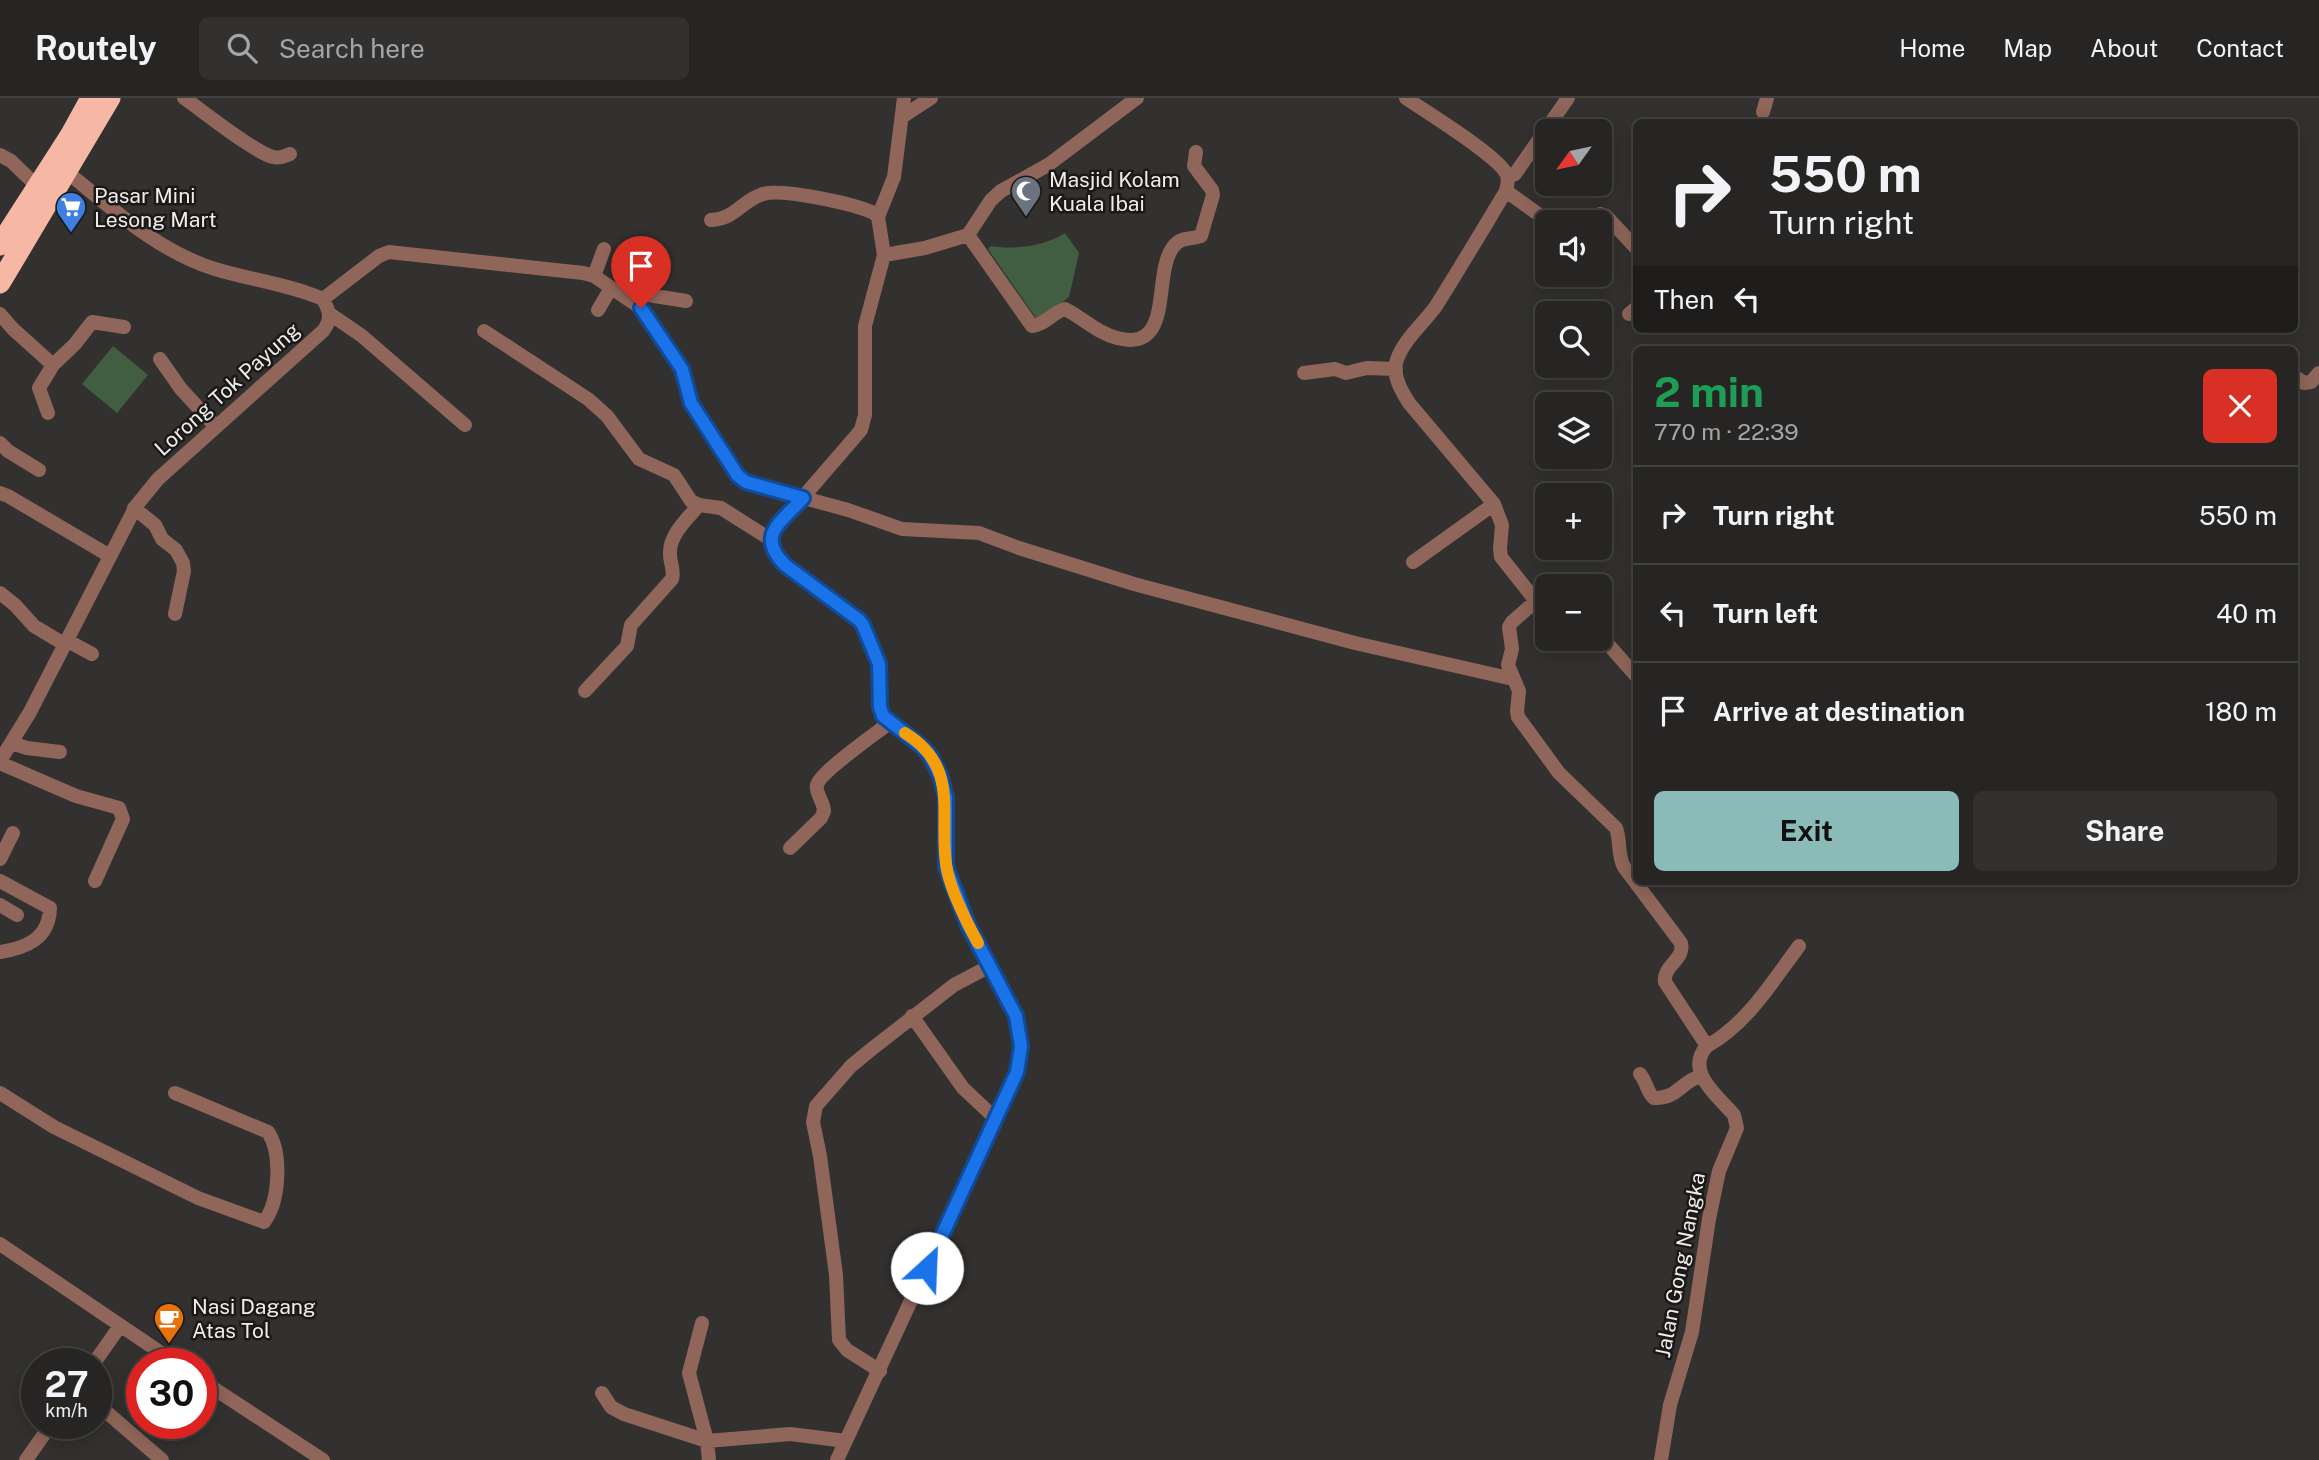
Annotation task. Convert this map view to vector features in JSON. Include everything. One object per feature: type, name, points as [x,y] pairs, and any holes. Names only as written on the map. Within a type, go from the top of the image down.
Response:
[{"type":"highway","points":[[0,283],[36,199],[91,98]]},
{"type":"highway","points":[[3,231],[67,172],[110,98]]},
{"type":"street","points":[[184,98],[257,150],[272,157],[281,158],[289,154]]},
{"type":"street","points":[[770,539],[773,532],[863,425],[865,326],[884,255],[878,217],[894,177],[904,98]]},
{"type":"street","points":[[902,117],[931,98]]},
{"type":"street","points":[[884,255],[925,248],[968,235],[1001,191],[1048,165],[1138,98]]},
{"type":"street","points":[[1406,98],[1492,158],[1507,184],[1536,210]]},
{"type":"street","points":[[1535,597],[1501,557],[1502,525],[1494,504],[1409,403],[1400,387],[1396,362],[1404,347],[1435,308],[1507,184],[1568,98]]},
{"type":"street","points":[[968,235],[1032,326],[1065,309],[1091,327],[1116,338],[1141,340],[1147,336],[1157,317],[1171,249],[1183,238],[1201,236],[1211,205],[1212,190],[1194,166],[1196,152]]},
{"type":"street","points":[[0,155],[11,161],[36,199]]},
{"type":"street","name":"Lorong Tok Payung","points":[[67,172],[141,233],[173,250],[214,268],[298,289],[323,299]]},
{"type":"street","points":[[711,220],[728,218],[758,196],[776,192],[825,199],[871,211],[878,217]]},
{"type":"street","points":[[1612,224],[1633,245]]},
{"type":"street","points":[[594,276],[604,249]]},
{"type":"street","points":[[465,425],[362,336],[330,314],[323,299],[379,256],[395,251],[594,276],[648,316],[682,369],[691,403],[738,476],[746,482],[902,529],[979,533],[1135,584],[1355,643],[1513,679]]},
{"type":"street","points":[[598,310],[611,288]]},
{"type":"street","points":[[629,300],[648,295],[687,301]]},
{"type":"street","points":[[0,314],[53,365]]},
{"type":"street","name":"Lorong Tok Payung","points":[[0,762],[30,712],[134,508],[158,479],[323,331],[329,323],[330,314]]},
{"type":"street","points":[[48,414],[39,388],[53,365],[75,344],[92,322],[124,327]]},
{"type":"street","points":[[484,331],[588,399],[607,416],[639,458],[671,472],[686,496],[699,505],[721,508],[770,539],[775,555],[785,565],[863,625],[879,664],[880,707],[883,716],[889,723],[910,735],[929,754],[940,775],[946,797],[946,867],[968,925],[1016,1016],[1021,1046],[1017,1072],[837,1460]]},
{"type":"street","points":[[160,359],[181,389],[216,427]]},
{"type":"street","points":[[1304,373],[1335,369],[1346,373],[1367,368],[1396,369]]},
{"type":"street","points":[[2298,379],[2304,383],[2311,382],[2319,373]]},
{"type":"street","points":[[0,443],[39,470]]},
{"type":"street","points":[[0,494],[8,496],[110,556]]},
{"type":"street","points":[[1413,562],[1494,504]]},
{"type":"street","points":[[585,691],[627,646],[631,625],[672,579],[674,573],[669,554],[673,538],[699,505]]},
{"type":"street","points":[[134,508],[155,525],[162,539],[176,550],[183,563],[184,571],[175,614]]},
{"type":"street","points":[[0,593],[34,626],[92,654]]},
{"type":"street","points":[[1535,599],[1509,627],[1512,649],[1508,664],[1520,691],[1517,711],[1520,721],[1559,773],[1616,828],[1619,856],[1633,879]]},
{"type":"street","points":[[1612,649],[1633,673]]},
{"type":"street","points":[[790,848],[821,818],[824,811],[816,787],[818,782],[833,766],[889,723]]},
{"type":"street","points":[[11,743],[60,752]]},
{"type":"street","points":[[0,762],[76,796],[119,808],[124,819],[95,881]]},
{"type":"street","points":[[0,859],[13,832]]},
{"type":"street","points":[[0,881],[38,900],[50,908],[50,912],[34,943],[0,952]]},
{"type":"street","points":[[1638,885],[1681,943],[1683,949],[1664,977],[1667,987],[1707,1046]]},
{"type":"street","points":[[0,905],[17,915]]},
{"type":"street","points":[[1640,1074],[1647,1082],[1649,1094],[1654,1098],[1673,1095],[1690,1080],[1701,1076],[1699,1057],[1707,1046],[1724,1036],[1753,1007],[1799,946]]},
{"type":"street","points":[[880,1371],[847,1350],[839,1340],[836,1275],[813,1122],[816,1106],[851,1066],[912,1016],[954,985],[990,966]]},
{"type":"street","points":[[912,1016],[963,1088],[996,1119]]},
{"type":"street","name":"Jalan Gong Nangka","points":[[1661,1460],[1670,1405],[1692,1332],[1719,1171],[1737,1128],[1734,1115],[1701,1076]]},
{"type":"street","points":[[0,1093],[54,1127],[198,1198],[264,1222],[270,1214],[277,1180],[277,1153],[275,1143],[268,1132],[175,1093]]},
{"type":"street","points":[[0,1244],[153,1348]]},
{"type":"street","points":[[702,1324],[689,1373],[707,1441],[709,1460]]},
{"type":"street","points":[[105,1348],[120,1326]]},
{"type":"street","points":[[217,1390],[323,1460]]},
{"type":"street","points":[[602,1393],[611,1407],[624,1414],[707,1441],[790,1434],[846,1441]]},
{"type":"street","points":[[112,1417],[162,1460]]},
{"type":"street","points":[[26,1460],[41,1439]]},
{"type":"green space","points":[[1065,233],[1079,253],[1069,297],[1043,317],[1036,318],[988,249],[991,246],[1020,247],[1039,244]]},
{"type":"green space","points":[[113,346],[148,375],[117,413],[82,384]]},
{"type":"slow traffic","points":[[905,733],[929,754],[940,775],[946,797],[946,867],[968,925],[978,943]]},
{"type":"place","name":"Masjid Kolam Kuala Ibai","points":[[1026,218]]},
{"type":"place","name":"Pasar Mini Lesong Mart","points":[[71,234]]},
{"type":"place","name":"Nasi Dagang Atas Tol","points":[[169,1345]]},
{"type":"route","points":[[641,308],[682,369],[691,403],[735,473],[746,482],[803,498],[773,532],[771,547],[785,565],[859,620],[868,634],[879,664],[880,707],[883,716],[889,723],[910,735],[929,754],[940,775],[946,797],[946,867],[968,925],[1016,1016],[1021,1046],[1017,1072],[927,1268]]}]
